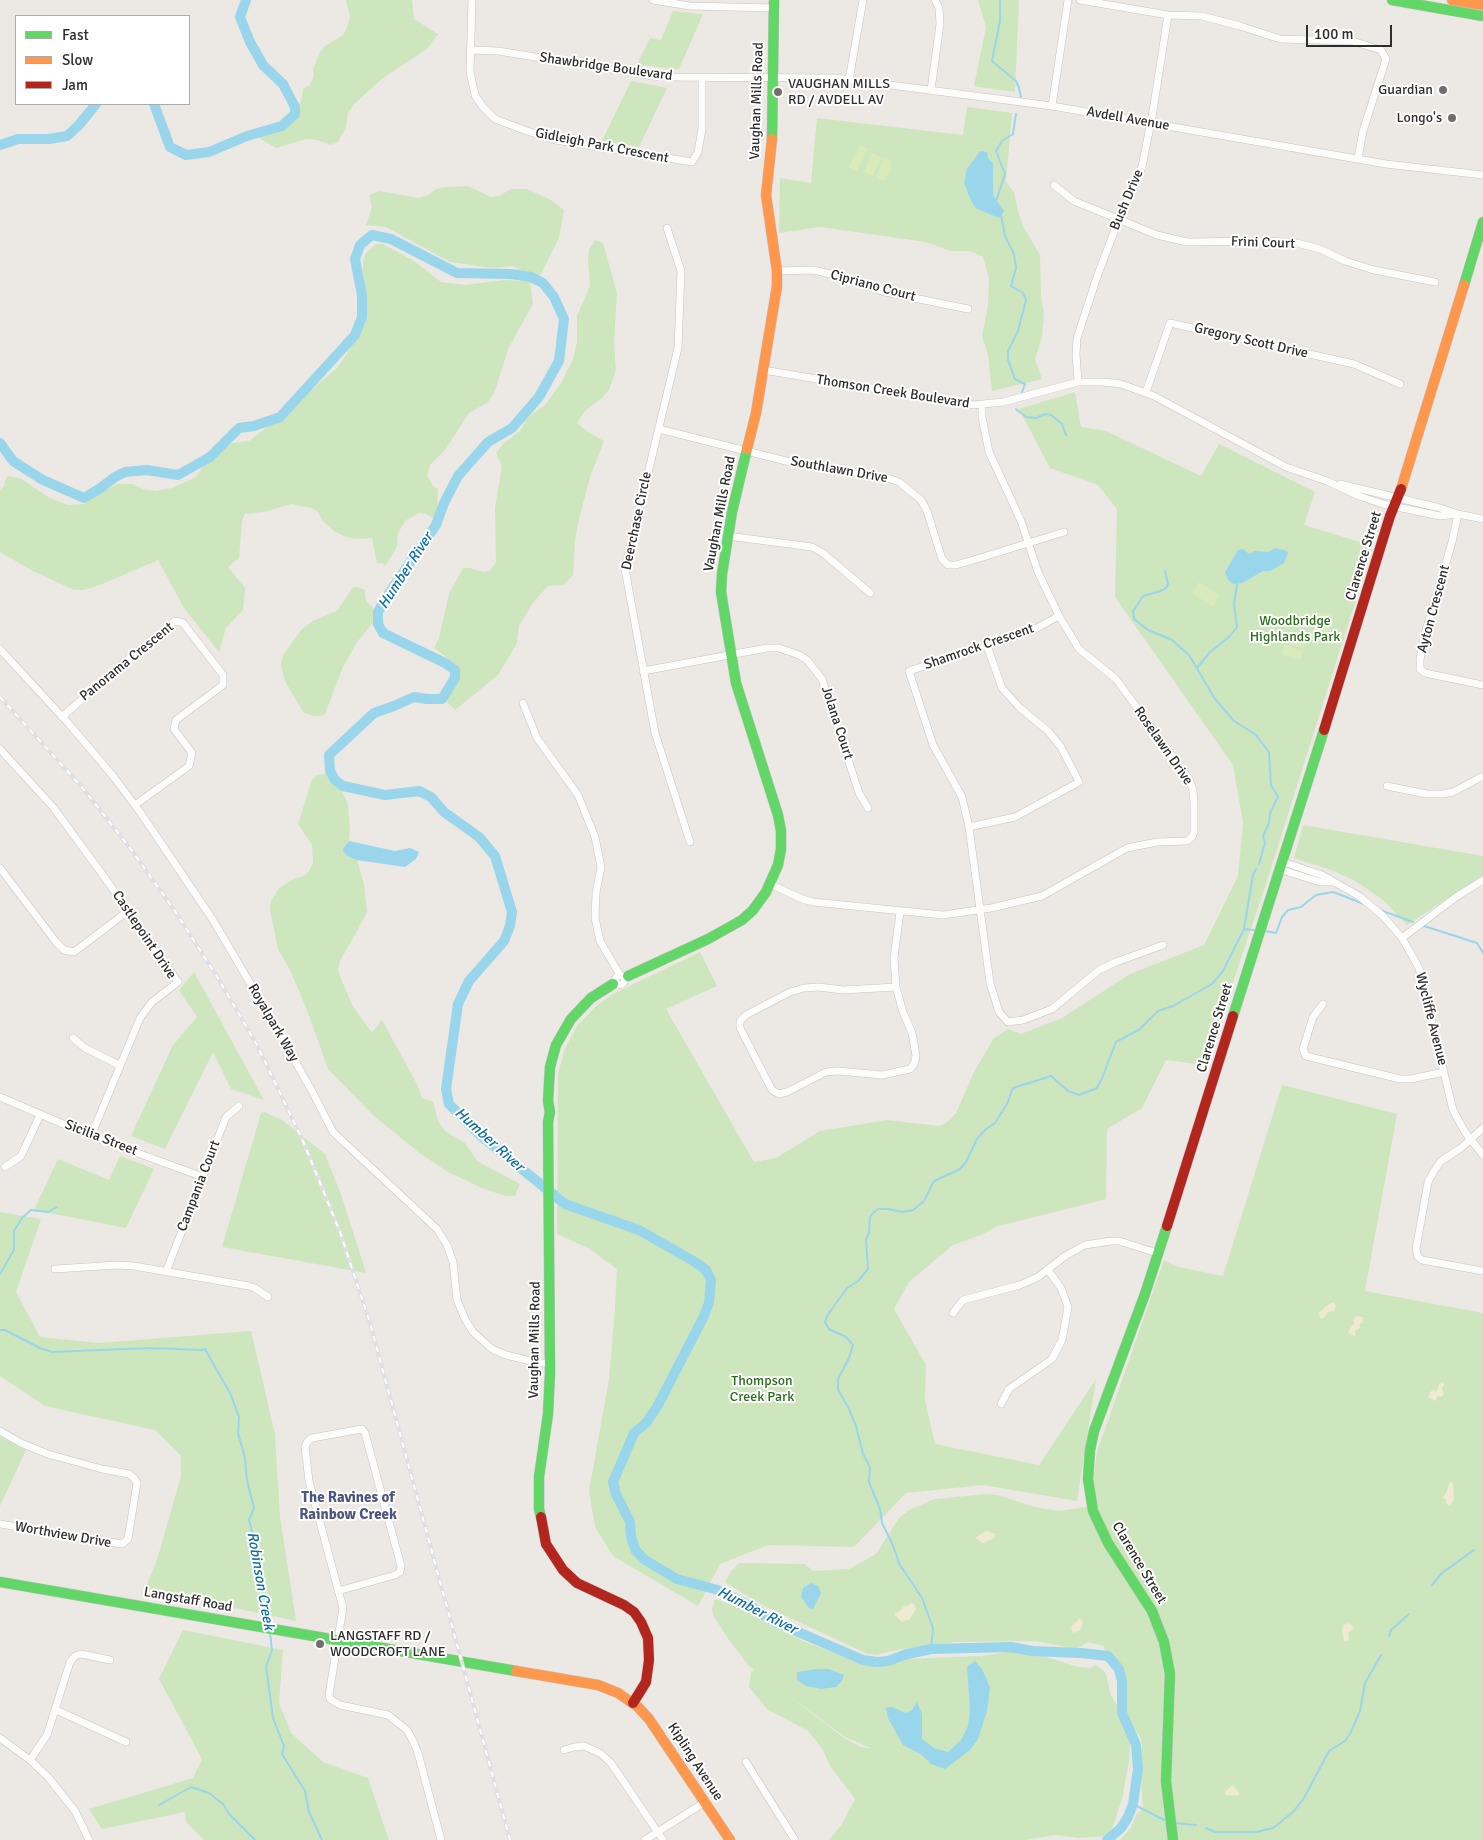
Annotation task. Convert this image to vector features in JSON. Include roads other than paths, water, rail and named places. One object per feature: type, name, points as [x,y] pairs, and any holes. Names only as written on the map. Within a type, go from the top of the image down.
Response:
[{"type":"street","name":"Gidleigh Park Crescent","points":[[472,0],[470,77],[475,94],[485,110],[499,121],[546,138],[692,162],[696,156],[701,138],[702,78]]},
{"type":"street","points":[[652,0],[690,6],[773,4]]},
{"type":"street","points":[[849,80],[862,0]]},
{"type":"street","points":[[932,90],[940,24],[939,8],[935,0]]},
{"type":"street","points":[[1052,106],[1068,0]]},
{"type":"street","points":[[1080,0],[1168,14],[1202,16],[1280,39],[1352,41],[1382,50],[1386,59],[1363,131],[1358,158]]},
{"type":"street","points":[[1392,0],[1483,16]]},
{"type":"street","points":[[1452,0],[1483,5]]},
{"type":"street","name":"Vaughan Mills Road","points":[[630,1701],[646,1682],[649,1656],[648,1638],[641,1622],[634,1612],[624,1604],[602,1596],[578,1583],[564,1570],[551,1554],[546,1544],[539,1509],[539,1477],[548,1414],[550,1363],[549,1072],[556,1045],[580,1008],[620,979],[708,939],[742,920],[759,902],[770,884],[778,865],[781,849],[780,823],[741,701],[730,654],[721,592],[734,501],[756,413],[775,302],[777,271],[766,203],[773,129],[773,4]]},
{"type":"street","name":"Bush Drive","points":[[1078,382],[1077,338],[1119,219],[1142,168],[1168,14]]},
{"type":"street","name":"Shawbridge Boulevard","points":[[470,50],[498,51],[660,77],[772,77]]},
{"type":"street","name":"Avdell Avenue","points":[[772,77],[822,77],[1052,106],[1410,167],[1483,175]]},
{"type":"street","name":"Frini Court","points":[[1054,185],[1074,201],[1156,235],[1187,242],[1267,241],[1297,243],[1320,249],[1345,261],[1374,270],[1435,282]]},
{"type":"street","name":"Clarence Street","points":[[1172,1840],[1166,1781],[1170,1674],[1164,1642],[1152,1611],[1108,1543],[1093,1511],[1088,1479],[1090,1450],[1094,1431],[1145,1294],[1483,222]]},
{"type":"street","name":"Deerchase Circle","points":[[667,228],[681,271],[678,348],[625,569],[655,733],[690,842]]},
{"type":"street","name":"Cipriano Court","points":[[777,271],[813,270],[835,275],[885,292],[968,309]]},
{"type":"street","name":"Gregory Scott Drive","points":[[1146,392],[1170,323],[1354,364],[1400,384]]},
{"type":"street","name":"Thomson Creek Boulevard","points":[[763,370],[953,403],[982,405],[1014,399],[1078,382],[1113,383],[1146,392],[1286,467],[1327,481],[1359,496],[1396,502],[1440,516],[1458,514],[1483,519]]},
{"type":"street","name":"Roselawn Drive","points":[[770,884],[813,902],[943,915],[980,910],[1042,896],[1128,848],[1157,842],[1187,841],[1192,837],[1194,832],[1194,803],[1193,790],[1189,779],[1116,679],[1079,649],[1059,616],[1038,572],[1021,521],[989,452],[982,416],[982,405]]},
{"type":"street","points":[[659,429],[747,451]]},
{"type":"street","name":"Southlawn Drive","points":[[747,451],[786,461],[885,477],[899,482],[921,500],[927,511],[942,559],[948,565],[956,565],[1028,543]]},
{"type":"street","name":"Ayton Crescent","points":[[1458,514],[1452,542],[1424,637],[1420,669],[1425,674],[1483,685]]},
{"type":"street","points":[[1028,543],[1064,532]]},
{"type":"street","points":[[728,536],[812,547],[823,553],[870,593]]},
{"type":"street","name":"Shamrock Crescent","points":[[1059,616],[1035,629],[909,671],[934,745],[962,797],[969,827],[990,983],[999,1012],[1008,1022],[1023,1020],[1052,1009],[1099,970],[1163,945]]},
{"type":"street","name":"Panorama Crescent","points":[[62,717],[121,665],[176,621],[183,623],[223,675],[223,685],[176,720],[174,729],[192,753],[189,766],[135,805]]},
{"type":"street","points":[[969,827],[1015,817],[1079,782],[1061,747],[1048,731],[1020,708],[1002,688],[987,646]]},
{"type":"street","name":"Jolana Court","points":[[643,671],[767,648],[779,648],[799,655],[816,670],[822,679],[859,793],[868,808]]},
{"type":"street","name":"Royalpark Way","points":[[0,649],[62,717],[113,776],[135,805],[213,920],[312,1091],[333,1132],[437,1229],[447,1245],[453,1262],[457,1300],[473,1332],[492,1349],[506,1355],[539,1363],[550,1363]]},
{"type":"street","points":[[523,703],[537,738],[578,795],[595,837],[601,867],[596,893],[595,918],[600,941],[620,979]]},
{"type":"street","name":"Castlepoint Drive","points":[[0,749],[53,807],[178,982],[152,1002],[140,1018],[91,1136]]},
{"type":"street","points":[[1387,786],[1426,794],[1443,794],[1453,792],[1483,776]]},
{"type":"street","name":"Wycliffe Avenue","points":[[1281,865],[1320,882],[1332,882],[1351,891],[1383,916],[1402,938],[1419,968],[1453,1110],[1470,1139],[1483,1155]]},
{"type":"street","points":[[0,868],[64,950],[74,952],[128,912]]},
{"type":"street","points":[[1402,938],[1456,897],[1483,880]]},
{"type":"street","points":[[896,987],[843,990],[819,987],[804,988],[790,992],[746,1015],[740,1021],[740,1028],[772,1090],[779,1094],[787,1092],[826,1072],[882,1074],[910,1069],[914,1064],[916,1056],[912,1033],[896,987],[894,958],[900,912]]},
{"type":"street","points":[[1323,1004],[1313,1017],[1303,1049],[1306,1056],[1400,1079],[1412,1079],[1444,1072]]},
{"type":"street","points":[[73,1038],[85,1048],[119,1065]]},
{"type":"street","name":"Sicilia Street","points":[[0,1097],[91,1136],[203,1177]]},
{"type":"street","name":"Campania Court","points":[[166,1272],[226,1117],[239,1106]]},
{"type":"street","points":[[5,1167],[22,1156],[40,1115]]},
{"type":"street","points":[[1483,1128],[1442,1161],[1434,1171],[1428,1182],[1416,1249],[1418,1257],[1422,1260],[1483,1271]]},
{"type":"street","points":[[953,1313],[963,1300],[1038,1277],[1076,1250],[1096,1242],[1119,1241],[1157,1253]]},
{"type":"street","points":[[55,1269],[117,1265],[134,1266],[249,1286],[268,1297]]},
{"type":"street","points":[[1001,1404],[1009,1389],[1052,1360],[1062,1340],[1068,1307],[1061,1288],[1048,1270]]},
{"type":"street","points":[[338,1591],[396,1575],[400,1572],[401,1566],[365,1433],[362,1429],[312,1438],[305,1447],[309,1481],[338,1591],[343,1608],[329,1692],[330,1699],[340,1705],[388,1715],[406,1730],[414,1741],[418,1753],[441,1840]]},
{"type":"street","name":"Worthview Drive","points":[[0,1431],[21,1443],[48,1454],[102,1470],[129,1474],[137,1483],[128,1539],[122,1544],[0,1524]]},
{"type":"street","name":"Langstaff Road","points":[[0,1582],[587,1682],[618,1693],[630,1701]]},
{"type":"street","points":[[30,1760],[47,1735],[70,1662],[74,1656],[81,1654],[110,1660]]},
{"type":"street","name":"Kipling Avenue","points":[[630,1701],[655,1726],[730,1840]]},
{"type":"street","points":[[56,1710],[126,1742]]},
{"type":"street","points":[[0,1738],[30,1760],[48,1777],[75,1811],[89,1840]]},
{"type":"street","points":[[564,1750],[584,1746],[600,1753],[611,1763],[662,1840]]},
{"type":"street","points":[[746,1762],[795,1840]]},
{"type":"street","points":[[644,1840],[705,1802]]},
{"type":"water","points":[[980,151],[987,152],[988,158],[993,163],[993,195],[1004,211],[999,218],[977,209],[972,203],[964,183],[967,169]]},
{"type":"water","points":[[1275,548],[1287,551],[1284,563],[1270,571],[1263,571],[1242,583],[1233,584],[1228,580],[1225,572],[1238,550],[1243,549],[1249,554],[1255,551],[1268,552]]},
{"type":"water","points":[[349,841],[395,851],[410,848],[419,852],[416,859],[405,867],[357,860],[347,856],[342,850]]},
{"type":"water","points":[[811,1583],[818,1586],[821,1593],[813,1609],[809,1608],[801,1597],[803,1588]]},
{"type":"water","points":[[975,1661],[982,1669],[990,1687],[987,1711],[978,1739],[970,1750],[945,1769],[931,1764],[922,1755],[903,1745],[888,1718],[886,1708],[892,1707],[906,1713],[912,1710],[917,1702],[922,1714],[922,1739],[934,1748],[948,1752],[961,1740],[968,1726],[970,1710],[967,1667]]},
{"type":"water","points":[[829,1669],[844,1675],[842,1681],[836,1687],[821,1689],[806,1686],[797,1680],[797,1672]]},
{"type":"waterway","name":"Humber River","points":[[154,105],[170,147],[186,155],[209,152],[247,136],[282,126],[295,114],[295,107],[283,84],[263,65],[250,42],[240,17],[246,0]]},
{"type":"waterway","points":[[1000,0],[1000,21],[992,61],[1016,81],[1021,97]]},
{"type":"waterway","name":"Humber River","points":[[0,145],[18,139],[49,139],[67,136],[95,105]]},
{"type":"waterway","points":[[996,201],[1005,174],[996,151],[1002,141],[1013,134],[1016,114]]},
{"type":"waterway","points":[[1001,215],[1005,236],[1014,254],[1016,268],[1011,286],[1023,293],[1026,300],[1018,331],[1008,351],[1008,360],[1015,379],[1025,384],[1021,395]]},
{"type":"waterway","name":"Humber River","points":[[0,443],[13,461],[43,480],[84,498],[125,472],[147,470],[178,475],[210,457],[239,428],[254,426],[280,417],[355,335],[362,317],[362,295],[355,259],[360,245],[372,235],[391,239],[457,273],[511,274],[531,277],[543,283],[554,297],[564,319],[559,361],[539,397],[512,428],[488,442],[458,476],[444,503],[436,525],[378,612],[378,624],[383,633],[445,663],[455,670],[455,678],[442,699],[414,697],[374,713],[329,755],[330,771],[335,780],[343,786],[385,795],[419,791],[431,797],[444,812],[479,837],[495,856],[512,912],[510,926],[504,941],[469,981],[458,1004],[446,1089],[449,1104],[480,1135],[565,1204],[639,1230],[695,1262],[706,1270],[711,1280],[709,1303],[703,1318],[657,1407],[646,1423],[634,1433],[613,1482],[616,1494],[630,1522],[631,1537],[636,1551],[645,1560],[677,1579],[718,1590],[754,1608],[775,1622],[863,1660],[888,1661],[907,1654],[931,1649],[1011,1647],[1032,1651],[1108,1656],[1119,1669],[1122,1681],[1122,1713],[1136,1745],[1138,1769],[1133,1804],[1128,1817],[1121,1828],[1107,1840]]},
{"type":"waterway","points":[[1016,409],[1026,417],[1036,418],[1045,414],[1051,415],[1062,424],[1066,435]]},
{"type":"waterway","points":[[1165,571],[1168,584],[1166,588],[1143,596],[1133,611],[1134,619],[1148,630],[1172,640],[1189,655],[1215,699],[1234,721],[1255,734],[1269,752],[1271,785],[1278,797],[1270,813],[1269,823],[1263,836],[1265,843],[1259,864]]},
{"type":"waterway","points":[[1197,668],[1210,652],[1229,637],[1237,627],[1234,604],[1237,584]]},
{"type":"waterway","points":[[931,1649],[933,1628],[922,1598],[900,1565],[882,1523],[880,1509],[869,1482],[870,1467],[863,1454],[856,1426],[838,1390],[838,1379],[849,1358],[853,1345],[846,1337],[829,1329],[825,1322],[827,1316],[847,1288],[858,1281],[868,1269],[866,1240],[869,1233],[870,1217],[873,1213],[878,1209],[902,1212],[913,1210],[924,1201],[934,1181],[960,1169],[966,1162],[977,1139],[995,1123],[1007,1104],[1013,1088],[1051,1076],[1068,1091],[1079,1095],[1097,1088],[1116,1042],[1140,1029],[1158,1011],[1173,1006],[1212,984],[1223,971],[1244,929],[1253,875],[1256,869]]},
{"type":"waterway","points":[[1265,931],[1276,933],[1282,917],[1288,910],[1301,907],[1316,895],[1333,892],[1364,904]]},
{"type":"waterway","points":[[1380,910],[1413,922]]},
{"type":"waterway","points":[[1424,926],[1477,943],[1483,953]]},
{"type":"waterway","points":[[1244,929],[1254,930]]},
{"type":"waterway","points":[[0,1274],[14,1250],[14,1231],[22,1218],[31,1210],[48,1212],[57,1207]]},
{"type":"waterway","name":"Robinson Creek","points":[[0,1330],[5,1330],[52,1352],[150,1348],[205,1349],[231,1395],[239,1417],[238,1433],[245,1458],[247,1481],[254,1508],[249,1520],[254,1539],[268,1625]]},
{"type":"waterway","points":[[1432,1585],[1442,1573],[1474,1550]]},
{"type":"waterway","points":[[1389,1636],[1391,1630],[1409,1614]]},
{"type":"waterway","name":"Robinson Creek","points":[[270,1632],[272,1651],[266,1666],[273,1718],[284,1746],[282,1754],[305,1791],[309,1812],[322,1840]]},
{"type":"waterway","points":[[1206,1828],[1215,1832],[1256,1832],[1273,1828],[1293,1812],[1304,1798],[1329,1751],[1345,1741],[1351,1732],[1360,1711],[1365,1683],[1381,1655]]},
{"type":"waterway","points":[[159,1805],[191,1787],[209,1793],[223,1804],[229,1814],[255,1840]]},
{"type":"waterway","points":[[1133,1804],[1164,1820]]},
{"type":"waterway","points":[[1175,1823],[1196,1825]]},
{"type":"railway","points":[[0,697],[81,786],[130,848],[175,911],[219,980],[257,1045],[303,1141],[340,1232],[370,1323],[510,1840]]},
{"type":"place","name":"Guardian","points":[[1443,90]]},
{"type":"place","name":"VAUGHAN MILLS RD / AVDELL AV","points":[[778,92]]},
{"type":"place","name":"Longo's","points":[[1452,118]]},
{"type":"place","name":"LANGSTAFF RD / WOODCROFT LANE","points":[[320,1644]]},
{"type":"district","name":"The Ravines of Rainbow Creek","points":[[348,1506]]},
{"type":"park label","name":"Woodbridge Highlands Park","points":[[1295,630]]},
{"type":"park label","name":"Thompson Creek Park","points":[[762,1389]]}]
